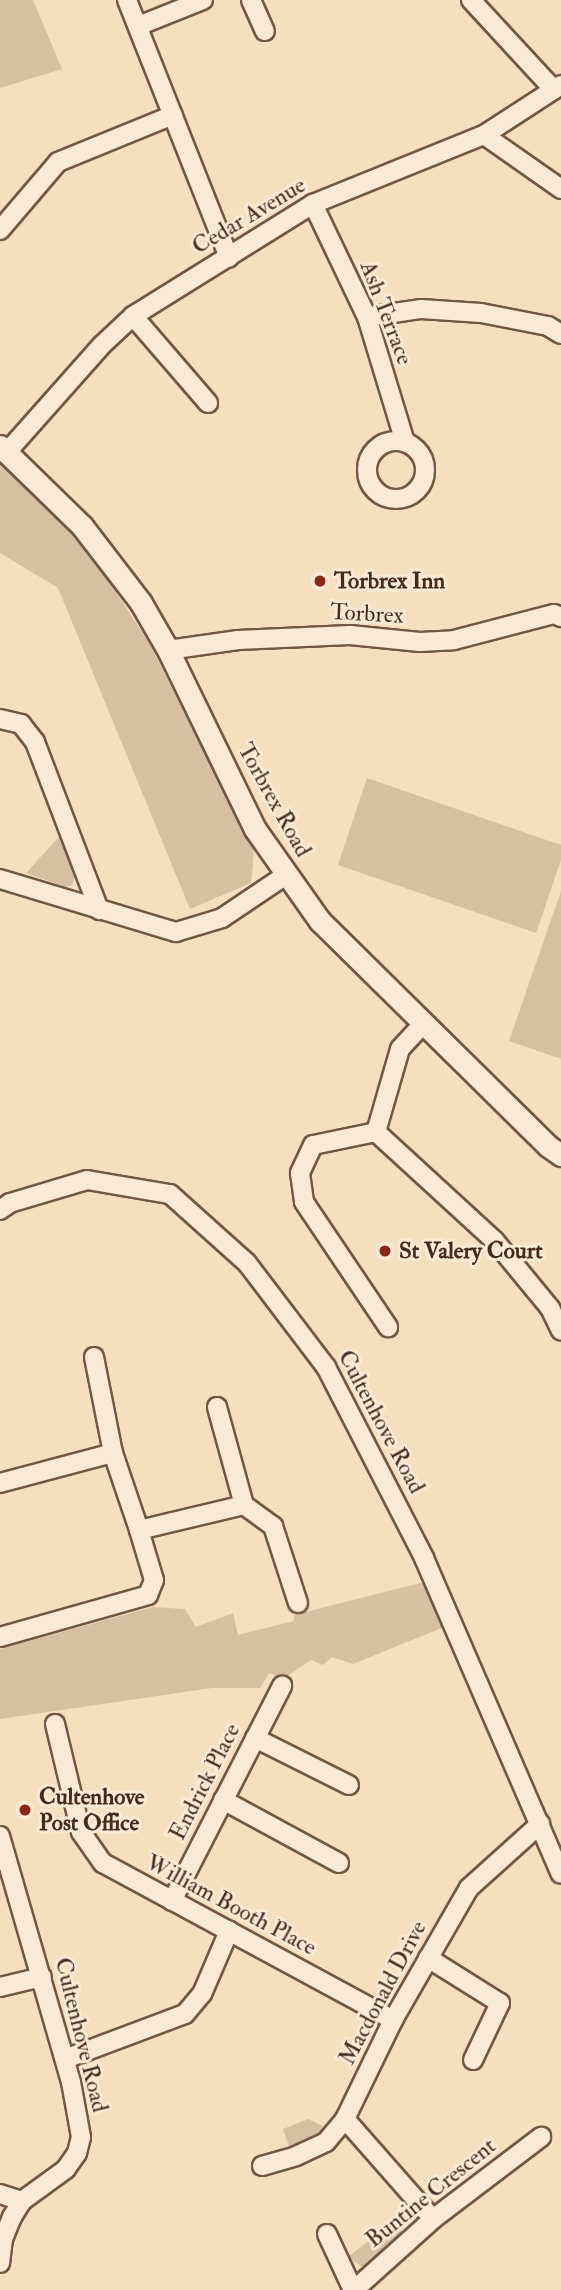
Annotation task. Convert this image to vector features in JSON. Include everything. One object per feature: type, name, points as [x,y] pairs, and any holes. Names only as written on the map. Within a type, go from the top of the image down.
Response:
[{"type":"street","points":[[127,0],[229,257]]},
{"type":"street","points":[[138,26],[203,0]]},
{"type":"street","points":[[251,0],[265,31]]},
{"type":"street","points":[[471,0],[557,88]]},
{"type":"street","name":"Cedar Avenue","points":[[3,449],[133,316],[313,204],[484,135],[557,88]]},
{"type":"street","points":[[0,230],[58,162],[173,115]]},
{"type":"street","points":[[484,135],[561,189]]},
{"type":"street","name":"Ash Terrace","points":[[313,204],[367,317],[405,442]]},
{"type":"street","points":[[367,317],[421,309],[481,313],[548,326],[561,334]]},
{"type":"street","points":[[133,316],[208,403]]},
{"type":"street","name":"Torbrex Road","points":[[3,449],[105,552],[141,603],[168,650],[256,830],[320,921],[557,1150]]},
{"type":"street","name":"Torbrex","points":[[168,650],[238,639],[349,635],[420,642],[454,640],[554,614],[561,617]]},
{"type":"street","points":[[0,719],[20,724],[35,742],[99,910]]},
{"type":"street","points":[[0,879],[176,932],[222,918],[286,875]]},
{"type":"street","points":[[376,1132],[400,1049],[424,1023]]},
{"type":"street","points":[[376,1132],[313,1144],[300,1173],[304,1202],[388,1327]]},
{"type":"street","points":[[376,1132],[494,1240],[550,1308],[561,1331]]},
{"type":"street","name":"Cultenhove Road","points":[[0,1210],[10,1203],[87,1180],[170,1194],[247,1262],[327,1367],[424,1558],[561,1874]]},
{"type":"street","points":[[0,1637],[148,1595],[154,1580],[113,1452],[94,1357]]},
{"type":"street","points":[[217,1407],[244,1505],[274,1526],[298,1603]]},
{"type":"street","points":[[0,1483],[113,1452]]},
{"type":"street","points":[[139,1530],[244,1505]]},
{"type":"street","name":"Endrick Place","points":[[172,1900],[282,1686]]},
{"type":"street","name":"William Booth Place","points":[[55,1724],[81,1832],[103,1863],[393,2020]]},
{"type":"street","points":[[256,1738],[349,1785]]},
{"type":"street","points":[[223,1800],[340,1863]]},
{"type":"street","name":"Macdonald Drive","points":[[262,2166],[296,2156],[326,2142],[345,2119],[393,2020],[469,1888],[540,1824]]},
{"type":"street","name":"Cultenhove Road","points":[[0,1836],[65,2059],[81,2137],[77,2153],[66,2169],[22,2201],[3,2239],[0,2263]]},
{"type":"street","points":[[65,2059],[185,2014],[202,1994],[229,1931]]},
{"type":"street","points":[[428,1958],[500,2003],[473,2060]]},
{"type":"street","points":[[0,1987],[42,1977]]},
{"type":"street","points":[[345,2119],[433,2219]]},
{"type":"street","name":"Buntine Crescent","points":[[353,2290],[433,2219],[541,2137]]},
{"type":"street","points":[[0,2194],[22,2201]]},
{"type":"street","points":[[327,2234],[353,2290]]},
{"type":"shaded area","points":[[0,0],[33,0],[62,69],[0,88]]},
{"type":"shaded area","points":[[0,462],[89,551],[149,643],[254,851],[251,883],[190,909],[58,588],[0,553]]},
{"type":"shaded area","points":[[367,778],[561,845],[561,860],[536,933],[338,865]]},
{"type":"shaded area","points":[[59,837],[73,863],[75,876],[72,885],[66,887],[26,873]]},
{"type":"shaded area","points":[[561,891],[561,1059],[509,1041]]},
{"type":"shaded area","points":[[424,1582],[444,1627],[353,1664],[332,1657],[323,1665],[311,1660],[283,1679],[269,1673],[260,1688],[212,1688],[0,1719],[0,1649],[153,1607],[185,1609],[196,1627],[233,1613],[238,1635],[294,1621],[294,1615]]},
{"type":"shaded area","points":[[308,2119],[323,2126],[320,2133],[290,2150],[283,2129]]},
{"type":"shaded area","points":[[403,2214],[400,2241],[367,2270],[348,2257]]},
{"type":"place","name":"Torbrex Inn","points":[[320,581]]},
{"type":"place","name":"St Valery Court","points":[[385,1251]]},
{"type":"place","name":"Cultenhove Post Office","points":[[25,1810]]}]
